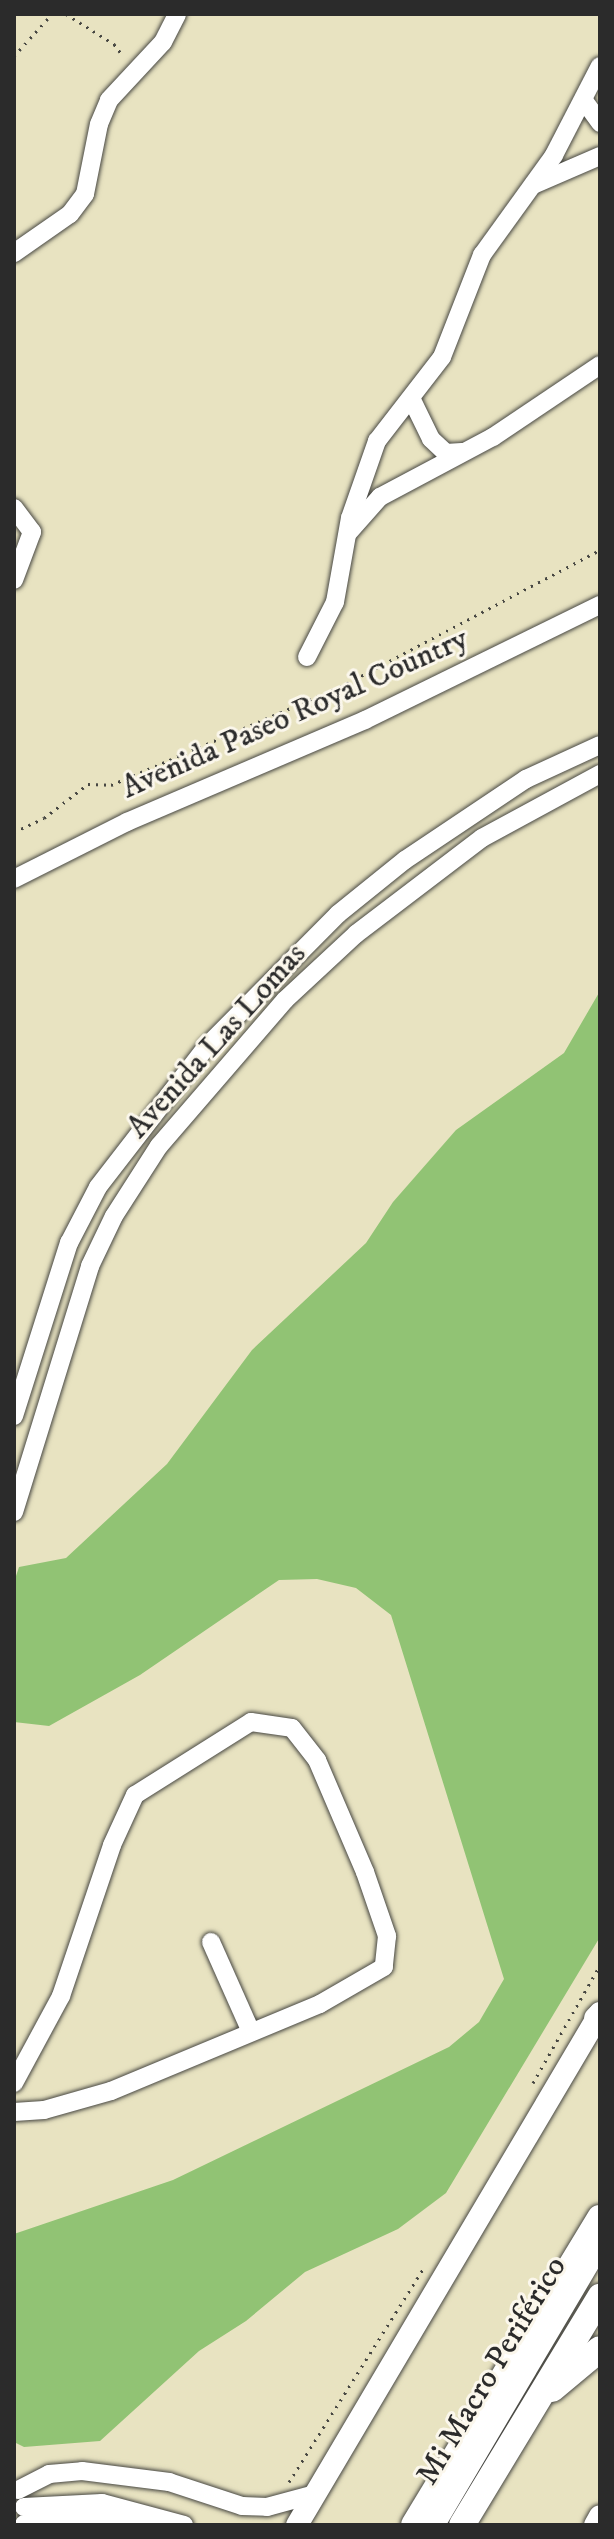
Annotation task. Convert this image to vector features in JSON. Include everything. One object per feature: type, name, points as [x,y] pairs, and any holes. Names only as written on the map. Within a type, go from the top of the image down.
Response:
[{"type":"highway","points":[[414,2525],[600,2218]]},
{"type":"highway","points":[[462,2525],[600,2297]]},
{"type":"highway","points":[[536,2401],[600,2349]]},
{"type":"main road","points":[[297,2525],[599,2016]]},
{"type":"main road","points":[[595,2525],[600,2516]]},
{"type":"street","points":[[14,253],[70,214],[85,194],[99,124],[109,100],[163,42],[177,14]]},
{"type":"street","points":[[307,657],[335,602],[348,533],[377,441],[412,400],[442,357],[482,255],[585,102],[600,66]]},
{"type":"street","points":[[585,102],[600,123]]},
{"type":"street","points":[[529,186],[600,156]]},
{"type":"street","points":[[348,533],[380,497],[462,452],[600,365]]},
{"type":"street","points":[[412,400],[431,439],[446,453],[462,452]]},
{"type":"street","points":[[14,508],[32,532],[14,580]]},
{"type":"street","name":"Avenida Paseo Royal Country","points":[[14,879],[127,822],[378,713],[600,605]]},
{"type":"street","name":"Avenida Las Lomas","points":[[14,1416],[69,1243],[98,1187],[207,1046],[338,914],[405,860],[526,779],[600,745]]},
{"type":"street","name":"Avenida Las Lomas","points":[[14,1512],[90,1266],[114,1216],[159,1146],[285,1000],[356,934],[482,838],[600,774]]},
{"type":"street","points":[[14,2083],[61,1996],[112,1845],[135,1795],[229,1732],[251,1722],[272,1721],[292,1728],[306,1740],[317,1760],[365,1872],[388,1953],[372,1978],[111,2091],[44,2110],[14,2112]]},
{"type":"street","points":[[211,1942],[251,2032]]},
{"type":"street","name":"Mi Macro Periférico","points":[[436,2525],[600,2248]]},
{"type":"street","name":"Mi Macro Periférico","points":[[447,2525],[600,2272]]},
{"type":"street","points":[[21,2506],[49,2474],[100,2473],[169,2482],[242,2506],[275,2505],[315,2494]]},
{"type":"street","points":[[100,2473],[102,2503]]},
{"type":"street","points":[[21,2506],[102,2503],[184,2525]]},
{"type":"street","points":[[21,2506],[146,2525]]},
{"type":"path","points":[[14,56],[52,14]]},
{"type":"path","points":[[66,14],[114,44],[135,72]]},
{"type":"path","points":[[14,832],[44,818],[88,784],[111,785],[340,687],[600,550]]},
{"type":"path","points":[[530,2088],[600,1965]]},
{"type":"path","points":[[275,2505],[428,2262]]},
{"type":"green space","points":[[600,991],[600,1937],[446,2193],[398,2229],[305,2272],[246,2321],[199,2351],[100,2441],[24,2447],[14,2442],[14,2234],[173,2180],[449,2047],[479,2022],[504,1979],[391,1615],[356,1588],[317,1579],[279,1580],[140,1675],[49,1726],[14,1722],[14,1582],[19,1567],[66,1558],[167,1464],[252,1350],[366,1243],[393,1202],[456,1130],[564,1053]]}]
